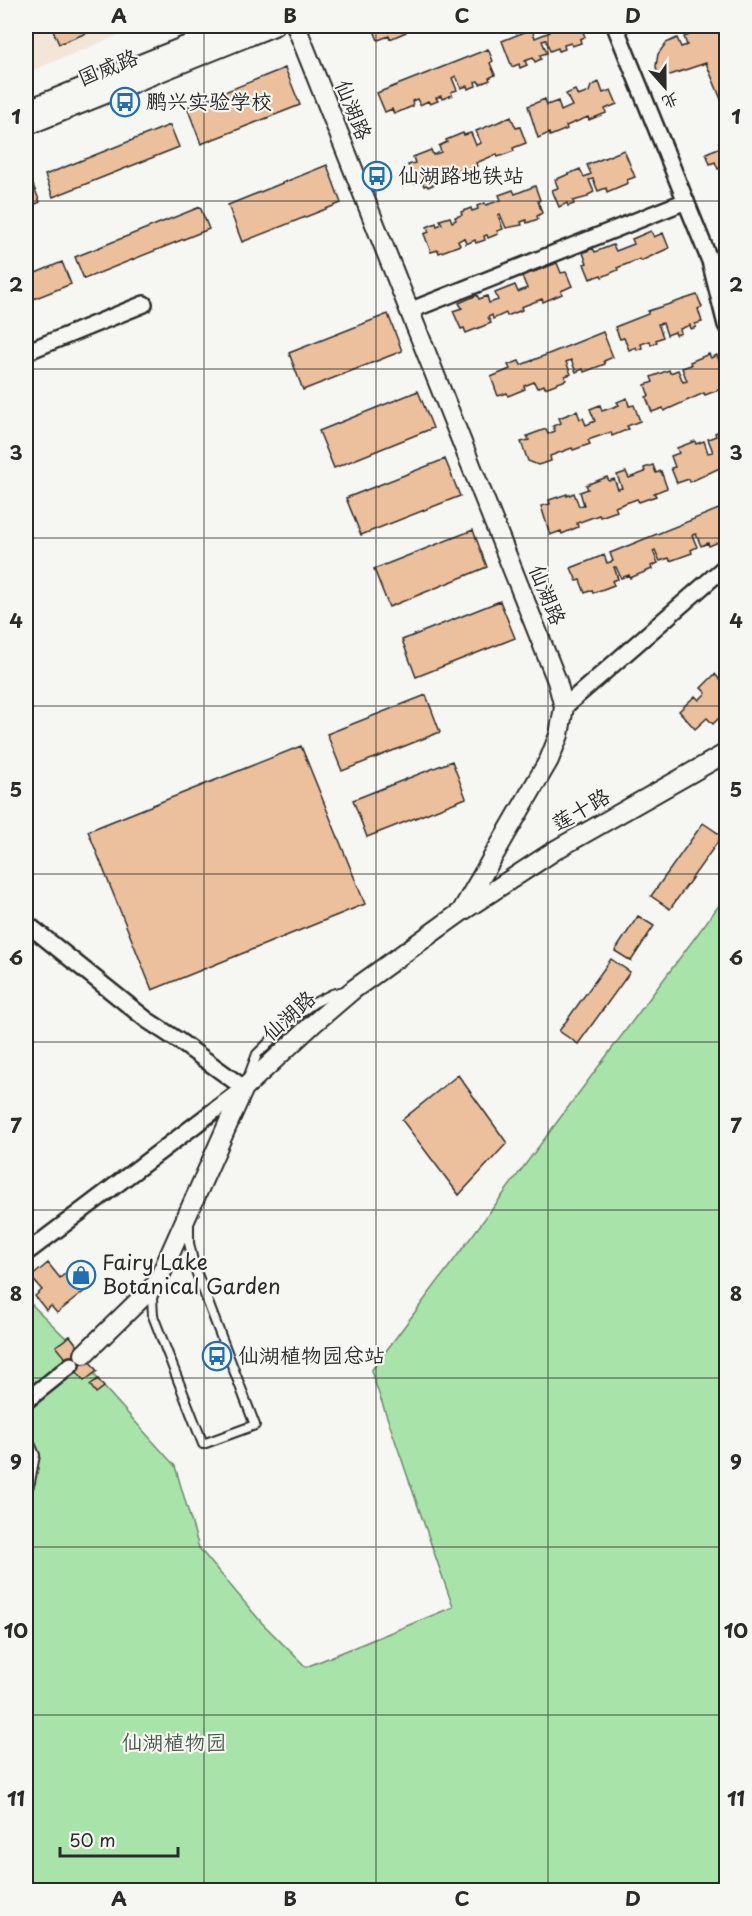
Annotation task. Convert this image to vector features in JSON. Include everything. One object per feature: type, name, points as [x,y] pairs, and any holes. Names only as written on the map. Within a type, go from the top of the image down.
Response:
[{"type":"street","name":"国威路","points":[[26,110],[235,26]]},
{"type":"street","name":"国威路","points":[[26,126],[274,26]]},
{"type":"street","name":"仙湖路","points":[[26,1253],[244,1088],[354,989],[460,912],[549,760],[559,735],[564,707],[557,681],[296,26]]},
{"type":"street","points":[[615,26],[710,261],[722,284],[726,325]]},
{"type":"street","points":[[409,311],[686,201]]},
{"type":"street","points":[[26,352],[144,304]]},
{"type":"street","points":[[564,707],[726,566]]},
{"type":"street","name":"莲十路","points":[[460,912],[557,849],[726,753]]},
{"type":"street","points":[[26,923],[147,1020],[244,1088]]},
{"type":"street","name":"仙湖路","points":[[78,1360],[157,1283],[244,1088]]},
{"type":"street","points":[[26,1401],[78,1360]]},
{"type":"lane","points":[[157,1283],[152,1299],[153,1317],[203,1444],[255,1425],[194,1266],[189,1243],[189,1211]]},
{"type":"lane","points":[[26,1434],[34,1455],[26,1493]]},
{"type":"shaded area","points":[[26,26],[141,26],[26,73]]},
{"type":"green space","name":"仙湖植物园","points":[[726,896],[726,1890],[26,1890],[26,1299],[66,1338],[70,1336],[97,1371],[94,1374],[104,1387],[175,1466],[199,1548],[262,1623],[306,1667],[453,1607],[371,1371]]},
{"type":"building","points":[[51,26],[104,26],[59,44]]},
{"type":"building","points":[[372,26],[413,26],[390,39],[389,36],[378,40]]},
{"type":"building","points":[[547,26],[581,26],[585,37],[580,39],[581,43],[572,46],[571,43],[564,45],[565,49],[559,51],[558,48],[550,51],[546,40],[542,41],[547,53],[540,55],[541,59],[535,62],[533,58],[525,61],[527,65],[520,68],[519,64],[512,67],[502,41],[532,29],[535,38],[550,32]]},
{"type":"building","points":[[711,26],[713,32],[718,30],[716,26],[726,26],[726,53],[721,55],[726,68],[725,109],[706,63],[658,79],[656,66],[658,54],[666,43],[677,38],[681,47],[687,45],[684,37]]},
{"type":"building","points":[[488,49],[495,75],[489,78],[490,80],[480,84],[478,81],[475,82],[476,86],[468,89],[467,86],[461,88],[456,76],[452,78],[457,90],[451,92],[452,95],[442,99],[441,96],[436,98],[438,101],[430,104],[428,101],[420,105],[417,99],[412,101],[413,106],[394,114],[392,109],[385,112],[377,93]]},
{"type":"building","points":[[285,68],[300,105],[201,144],[187,107]]},
{"type":"building","points":[[599,82],[603,93],[611,90],[617,104],[605,109],[606,113],[589,120],[588,117],[566,126],[567,129],[538,138],[528,106],[545,99],[547,105],[558,101],[561,111],[572,106],[566,94],[575,90],[578,96],[589,92],[591,86]]},
{"type":"building","points":[[511,117],[516,128],[520,127],[526,143],[513,148],[514,151],[498,157],[497,154],[476,163],[477,166],[460,173],[459,170],[447,174],[446,171],[442,172],[444,177],[441,178],[442,181],[428,187],[424,186],[422,181],[415,184],[408,165],[415,163],[413,157],[431,150],[433,155],[441,152],[439,146],[447,142],[446,140],[463,133],[464,135],[471,133],[476,145],[481,143],[476,131]]},
{"type":"building","points":[[170,125],[179,147],[53,197],[45,175]]},
{"type":"building","points":[[726,139],[726,168],[721,170],[715,162],[710,164],[706,153],[721,147],[719,142]]},
{"type":"building","points":[[624,150],[635,177],[627,180],[628,183],[607,192],[606,188],[598,191],[593,179],[589,180],[594,192],[588,197],[573,201],[574,204],[568,206],[567,203],[559,207],[552,190],[558,188],[555,180],[580,169],[584,177],[591,174],[587,165]]},
{"type":"building","points":[[327,165],[341,203],[242,242],[228,205]]},
{"type":"building","points":[[31,180],[40,202],[26,208],[26,182]]},
{"type":"building","points":[[535,186],[542,213],[537,216],[538,219],[527,223],[526,220],[521,222],[522,225],[506,228],[500,214],[498,215],[503,229],[497,231],[498,234],[488,238],[487,235],[484,236],[485,240],[476,243],[475,240],[466,244],[464,238],[458,241],[460,245],[439,253],[438,250],[431,252],[424,234],[429,232],[427,227],[436,223],[437,226],[442,224],[440,220],[450,217],[452,222],[456,220],[455,217],[462,215],[461,212],[471,208],[472,211],[478,209],[477,206],[501,200],[499,195],[513,190],[515,194]]},
{"type":"building","points":[[200,207],[209,229],[84,279],[75,257]]},
{"type":"building","points":[[651,231],[654,237],[663,233],[669,248],[641,261],[640,259],[617,268],[618,270],[602,277],[601,275],[590,279],[584,264],[587,263],[583,253],[593,248],[595,252],[613,245],[616,251],[634,244],[632,239]]},
{"type":"building","points":[[62,262],[71,284],[26,302],[26,277]]},
{"type":"building","points":[[557,263],[561,273],[566,272],[572,286],[561,291],[562,294],[543,302],[542,299],[521,307],[522,310],[507,316],[506,313],[493,319],[492,315],[488,317],[491,323],[466,333],[464,328],[461,329],[453,311],[462,308],[459,303],[477,295],[479,299],[487,296],[489,303],[498,300],[495,293],[515,285],[518,292],[527,288],[521,274],[530,271],[531,273]]},
{"type":"building","points":[[697,295],[702,307],[698,309],[702,322],[695,324],[696,327],[691,329],[690,325],[680,329],[681,333],[676,335],[675,332],[667,335],[663,323],[658,324],[663,337],[651,345],[650,341],[641,344],[642,348],[637,350],[636,347],[629,350],[624,338],[620,339],[615,327],[648,314],[648,311]]},
{"type":"building","points":[[388,314],[402,351],[303,390],[289,353]]},
{"type":"building","points":[[603,332],[613,357],[604,361],[605,364],[584,372],[583,369],[576,372],[571,360],[566,362],[571,374],[565,376],[566,380],[545,388],[544,385],[537,388],[534,382],[524,386],[525,389],[508,396],[507,393],[498,396],[491,377],[510,369],[508,365],[519,361],[521,365]]},
{"type":"building","points":[[709,354],[711,358],[717,355],[726,379],[726,387],[705,395],[704,393],[664,411],[663,408],[652,412],[646,397],[649,396],[645,385],[653,382],[651,377],[669,370],[670,373],[678,370],[683,382],[687,381],[682,368]]},
{"type":"building","points":[[418,391],[433,428],[334,468],[319,431]]},
{"type":"building","points":[[627,398],[629,406],[634,405],[640,421],[627,426],[629,429],[612,436],[611,432],[588,440],[590,444],[550,456],[551,461],[538,465],[528,461],[521,442],[529,440],[527,436],[546,429],[548,434],[555,431],[553,426],[561,423],[559,418],[577,411],[580,419],[583,418],[586,425],[595,421],[590,409],[600,405],[602,411],[619,405],[617,402]]},
{"type":"building","points":[[726,428],[726,465],[690,482],[689,479],[677,483],[671,468],[675,467],[671,456],[679,453],[677,448],[695,441],[696,444],[704,441],[708,453],[713,452],[708,439]]},
{"type":"building","points":[[445,459],[460,496],[361,535],[346,498]]},
{"type":"building","points":[[653,465],[656,473],[661,471],[667,488],[654,493],[656,496],[639,502],[637,499],[615,507],[617,511],[577,523],[578,527],[562,534],[561,531],[550,535],[541,506],[550,504],[549,500],[574,493],[579,506],[584,505],[580,492],[588,489],[586,485],[607,477],[609,481],[614,479],[618,489],[622,488],[617,475],[626,472],[629,478],[645,472],[644,468]]},
{"type":"building","points":[[726,506],[726,539],[709,546],[708,543],[701,546],[696,534],[692,535],[697,547],[691,550],[692,553],[670,561],[669,558],[660,561],[655,550],[653,551],[658,563],[651,566],[652,569],[630,578],[629,575],[621,578],[614,567],[618,579],[612,581],[614,585],[593,593],[592,590],[585,593],[580,580],[577,581],[571,568],[604,555],[607,563],[613,561],[610,553]]},
{"type":"building","points":[[473,530],[487,567],[389,607],[374,569]]},
{"type":"building","points":[[500,601],[515,638],[416,677],[402,640]]},
{"type":"building","points":[[715,674],[720,680],[726,674],[726,711],[713,724],[707,718],[695,729],[679,711],[695,696],[699,700],[706,693],[701,688]]},
{"type":"building","points":[[426,695],[440,732],[342,771],[327,734]]},
{"type":"building","points":[[301,746],[365,904],[152,990],[88,831]]},
{"type":"building","points":[[452,761],[466,798],[367,837],[353,800]]},
{"type":"building","points":[[703,823],[722,836],[670,909],[651,896]]},
{"type":"building","points":[[638,916],[654,926],[631,961],[615,951]]},
{"type":"building","points":[[611,959],[630,972],[578,1044],[559,1031]]},
{"type":"building","points":[[458,1075],[507,1143],[459,1195],[402,1120]]},
{"type":"building","points":[[48,1263],[60,1278],[78,1263],[87,1274],[78,1281],[86,1290],[57,1313],[51,1306],[46,1310],[35,1296],[42,1290],[31,1277]]},
{"type":"building","points":[[70,1336],[97,1371],[84,1381],[56,1346]]},
{"type":"building","points":[[98,1379],[104,1387],[96,1393],[90,1385]]},
{"type":"place","name":"鹏兴实验学校","points":[[125,102]]},
{"type":"place","name":"仙湖路地铁站","points":[[377,176]]},
{"type":"place","name":"Fairy Lake Botanical Garden","points":[[81,1275]]},
{"type":"place","name":"仙湖植物园总站","points":[[217,1356]]}]
